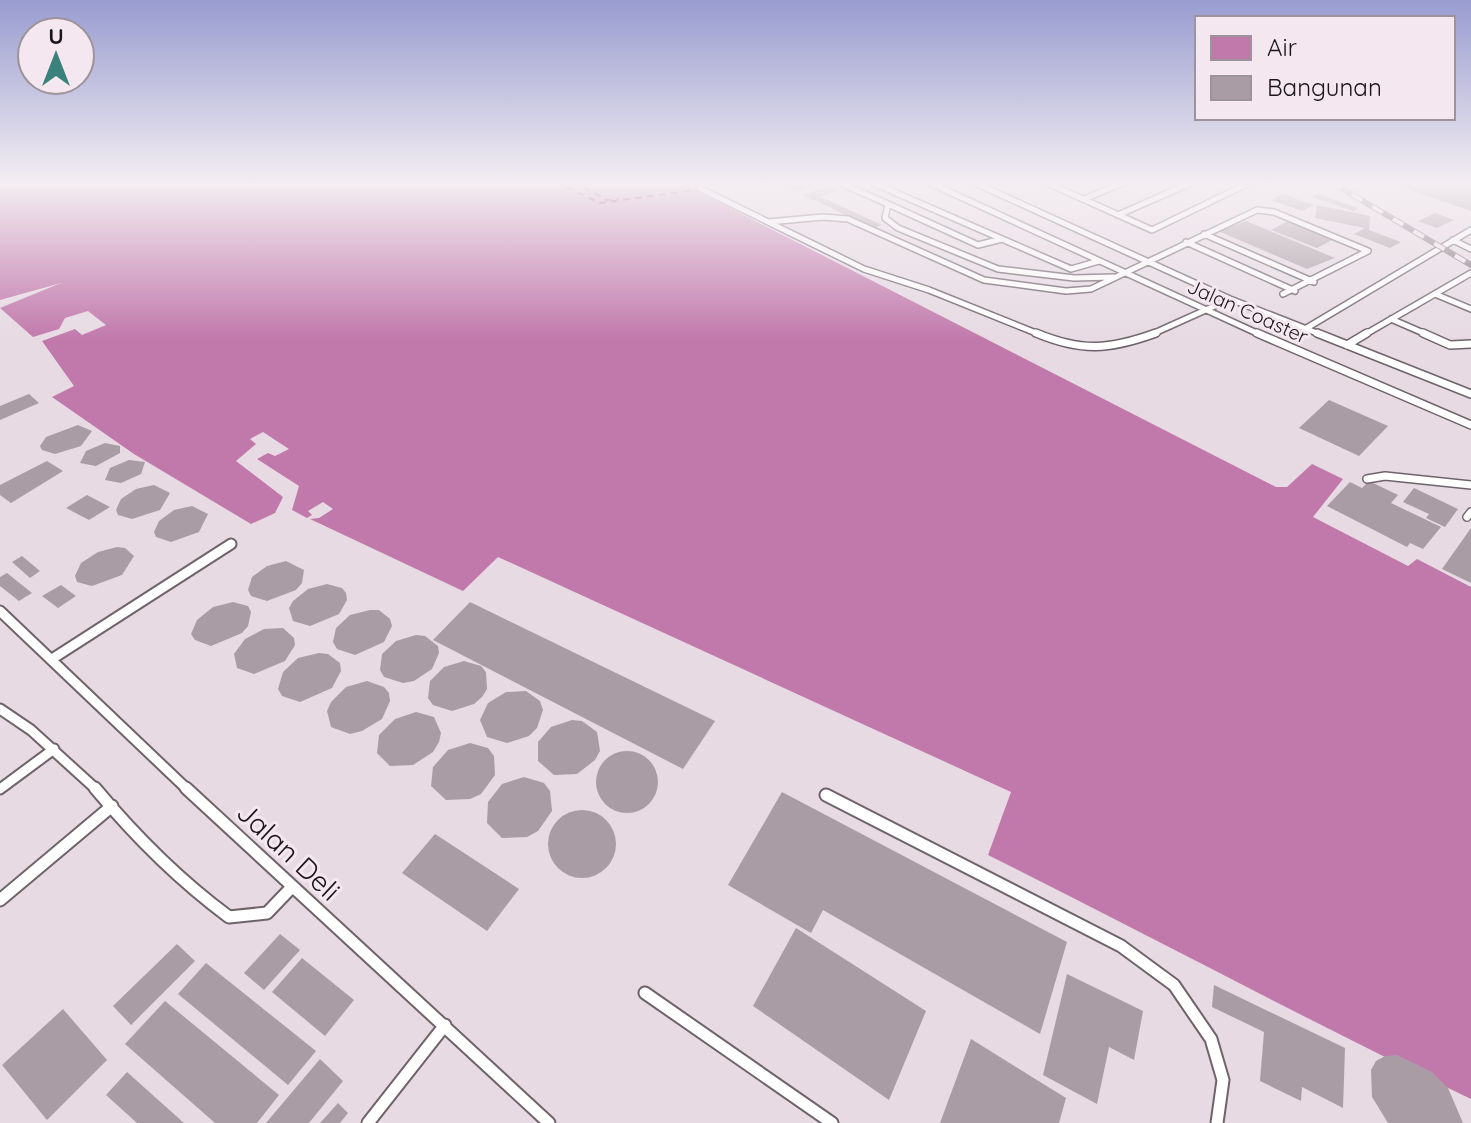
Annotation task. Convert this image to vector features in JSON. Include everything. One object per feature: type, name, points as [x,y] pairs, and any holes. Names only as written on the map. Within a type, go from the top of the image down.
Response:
[{"type":"lane","points":[[793,234],[864,269],[929,290],[1070,347],[1088,350],[1106,347],[1207,312],[1230,299]]},
{"type":"lane","points":[[882,234],[975,277],[997,283],[1079,291],[1117,278],[1203,234]]},
{"type":"lane","points":[[916,234],[979,263],[1051,276],[1117,278]]},
{"type":"lane","points":[[955,234],[978,245],[1002,239]]},
{"type":"lane","points":[[991,234],[1071,269],[1099,261]]},
{"type":"lane","name":"Jalan Coaster","points":[[1041,234],[1207,312],[1471,425]]},
{"type":"lane","name":"Jalan Coaster","points":[[1088,234],[1230,299],[1471,394]]},
{"type":"lane","points":[[1205,234],[1314,282]]},
{"type":"lane","points":[[1283,294],[1314,282],[1368,251],[1326,234]]},
{"type":"lane","points":[[1305,329],[1421,263],[1463,234]]},
{"type":"lane","points":[[1453,240],[1471,249]]},
{"type":"lane","points":[[1186,242],[1295,291]]},
{"type":"lane","points":[[1347,345],[1471,273]]},
{"type":"lane","points":[[1435,294],[1471,309]]},
{"type":"lane","points":[[1391,319],[1450,345],[1471,344]]},
{"type":"lane","points":[[1367,479],[1385,476],[1471,485]]},
{"type":"lane","points":[[52,659],[231,544]]},
{"type":"lane","name":"Jalan Deli","points":[[0,611],[291,888],[445,1025],[549,1123]]},
{"type":"lane","points":[[0,709],[54,749],[112,806],[125,824],[229,917],[267,913],[291,888]]},
{"type":"lane","points":[[0,725],[11,717]]},
{"type":"lane","points":[[0,789],[54,749]]},
{"type":"lane","points":[[826,795],[1121,946],[1174,985],[1211,1039],[1223,1080],[1217,1123]]},
{"type":"lane","points":[[0,900],[112,806]]},
{"type":"lane","points":[[645,993],[832,1123]]},
{"type":"lane","points":[[368,1123],[445,1025]]},
{"type":"water","points":[[0,234],[782,234],[1276,487],[1287,487],[1312,464],[1343,479],[1313,517],[1408,566],[1417,559],[1471,587],[1471,1099],[988,855],[1011,792],[498,557],[463,591],[310,519],[319,518],[333,509],[323,502],[308,511],[312,515],[307,518],[292,510],[299,486],[257,459],[268,453],[275,456],[289,449],[263,432],[250,439],[256,444],[236,461],[283,497],[275,513],[251,524],[134,454],[52,397],[74,386],[42,341],[75,329],[82,335],[106,325],[88,311],[65,318],[59,329],[33,337],[0,308],[61,283],[0,300]]},
{"type":"building","points":[[1226,234],[1278,234],[1335,258],[1307,269]]},
{"type":"building","points":[[1282,234],[1338,237],[1317,248]]},
{"type":"building","points":[[1355,234],[1381,234],[1401,242],[1390,248]]},
{"type":"building","points":[[29,394],[39,403],[0,420],[0,406]]},
{"type":"building","points":[[1329,400],[1388,426],[1359,456],[1299,428]]},
{"type":"building","points":[[78,425],[92,431],[81,446],[55,454],[42,450],[40,446],[46,437]]},
{"type":"building","points":[[105,443],[120,446],[120,453],[96,466],[80,463],[86,451]]},
{"type":"building","points":[[129,460],[145,462],[141,474],[121,483],[105,480],[110,468]]},
{"type":"building","points":[[47,461],[63,471],[11,503],[0,495],[0,485]]},
{"type":"building","points":[[1369,481],[1398,495],[1391,503],[1441,527],[1423,549],[1410,543],[1407,547],[1327,506],[1350,482],[1362,488]]},
{"type":"building","points":[[154,485],[170,493],[160,510],[132,519],[118,515],[116,510],[121,499],[136,489]]},
{"type":"building","points":[[1414,488],[1458,509],[1445,527],[1426,518],[1429,514],[1403,502]]},
{"type":"building","points":[[87,495],[110,507],[89,520],[66,508]]},
{"type":"building","points":[[192,506],[208,514],[199,532],[171,542],[156,537],[154,532],[159,521],[174,510]]},
{"type":"building","points":[[1471,528],[1471,583],[1442,569]]},
{"type":"building","points":[[125,548],[134,556],[122,575],[92,586],[77,582],[75,576],[81,563],[98,552]]},
{"type":"building","points":[[22,556],[40,571],[30,578],[12,562]]},
{"type":"building","points":[[286,561],[304,570],[302,583],[296,590],[267,601],[251,596],[248,590],[252,577],[267,566]]},
{"type":"building","points":[[7,573],[32,593],[19,601],[0,586],[0,577]]},
{"type":"building","points":[[327,584],[342,588],[346,593],[347,600],[339,614],[310,626],[293,621],[289,608],[293,601],[308,589]]},
{"type":"building","points":[[61,585],[76,596],[58,608],[42,596]]},
{"type":"building","points":[[233,602],[248,606],[251,612],[248,626],[242,633],[211,646],[195,640],[191,634],[197,620],[213,607]]},
{"type":"building","points":[[470,602],[715,721],[683,769],[433,640]]},
{"type":"building","points":[[379,610],[390,619],[392,626],[384,642],[355,655],[337,649],[333,642],[336,628],[350,615]]},
{"type":"building","points":[[283,628],[294,638],[295,645],[285,661],[254,674],[237,668],[234,654],[245,639],[264,629]]},
{"type":"building","points":[[416,635],[425,636],[438,646],[439,653],[432,669],[414,681],[403,683],[384,677],[380,670],[382,654],[396,641]]},
{"type":"building","points":[[328,654],[340,663],[341,671],[332,688],[300,702],[282,696],[278,689],[283,672],[298,658]]},
{"type":"building","points":[[464,661],[481,666],[486,672],[487,689],[482,697],[474,704],[452,711],[433,705],[428,698],[430,681],[444,667]]},
{"type":"building","points":[[367,681],[384,687],[389,693],[390,701],[382,719],[350,734],[331,727],[327,711],[331,702],[346,687]]},
{"type":"building","points":[[526,691],[540,701],[543,710],[537,728],[529,736],[507,743],[487,737],[480,720],[488,703],[506,692]]},
{"type":"building","points":[[416,712],[434,717],[441,733],[439,742],[433,752],[413,765],[390,766],[377,753],[379,735],[395,719]]},
{"type":"building","points":[[572,720],[582,721],[597,732],[600,751],[595,760],[577,774],[554,775],[538,761],[538,742],[551,727]]},
{"type":"building","points":[[470,743],[488,748],[494,756],[495,775],[481,794],[470,799],[446,800],[431,786],[433,767],[448,750]]},
{"type":"building","points":[[627,751],[639,753],[649,760],[656,770],[656,794],[649,804],[639,811],[627,813],[615,811],[605,804],[598,794],[596,782],[598,770],[605,760],[615,753]]},
{"type":"building","points":[[524,777],[544,783],[550,791],[552,811],[538,831],[527,837],[502,838],[487,823],[488,802],[502,784]]},
{"type":"building","points":[[782,792],[1067,942],[1040,1034],[823,910],[811,933],[728,885]]},
{"type":"building","points":[[582,810],[606,820],[616,844],[606,868],[582,878],[558,868],[548,844],[558,820]]},
{"type":"building","points":[[435,834],[519,889],[487,931],[402,873]]},
{"type":"building","points":[[796,928],[926,1011],[889,1100],[753,1006]]},
{"type":"building","points":[[280,934],[300,950],[264,990],[244,973]]},
{"type":"building","points":[[177,944],[195,961],[131,1025],[113,1006]]},
{"type":"building","points":[[302,958],[354,1000],[325,1036],[272,992]]},
{"type":"building","points":[[206,963],[316,1051],[288,1085],[178,994]]},
{"type":"building","points":[[1067,974],[1143,1011],[1134,1060],[1109,1047],[1097,1104],[1043,1075]]},
{"type":"building","points":[[1214,985],[1345,1048],[1343,1108],[1302,1087],[1301,1101],[1260,1081],[1264,1032],[1212,1007]]},
{"type":"building","points":[[165,1001],[279,1095],[257,1123],[215,1123],[125,1044]]},
{"type":"building","points":[[63,1009],[107,1060],[47,1120],[2,1065]]},
{"type":"building","points":[[971,1039],[1066,1098],[1059,1123],[940,1123]]},
{"type":"building","points":[[1397,1055],[1432,1072],[1448,1088],[1463,1123],[1388,1123],[1372,1097],[1371,1070],[1376,1061]]},
{"type":"building","points":[[320,1059],[343,1081],[309,1123],[266,1123]]},
{"type":"building","points":[[127,1072],[184,1123],[137,1123],[106,1095]]},
{"type":"building","points":[[338,1103],[348,1113],[340,1123],[320,1123]]},
{"type":"railway","points":[[1419,234],[1471,265]]}]
